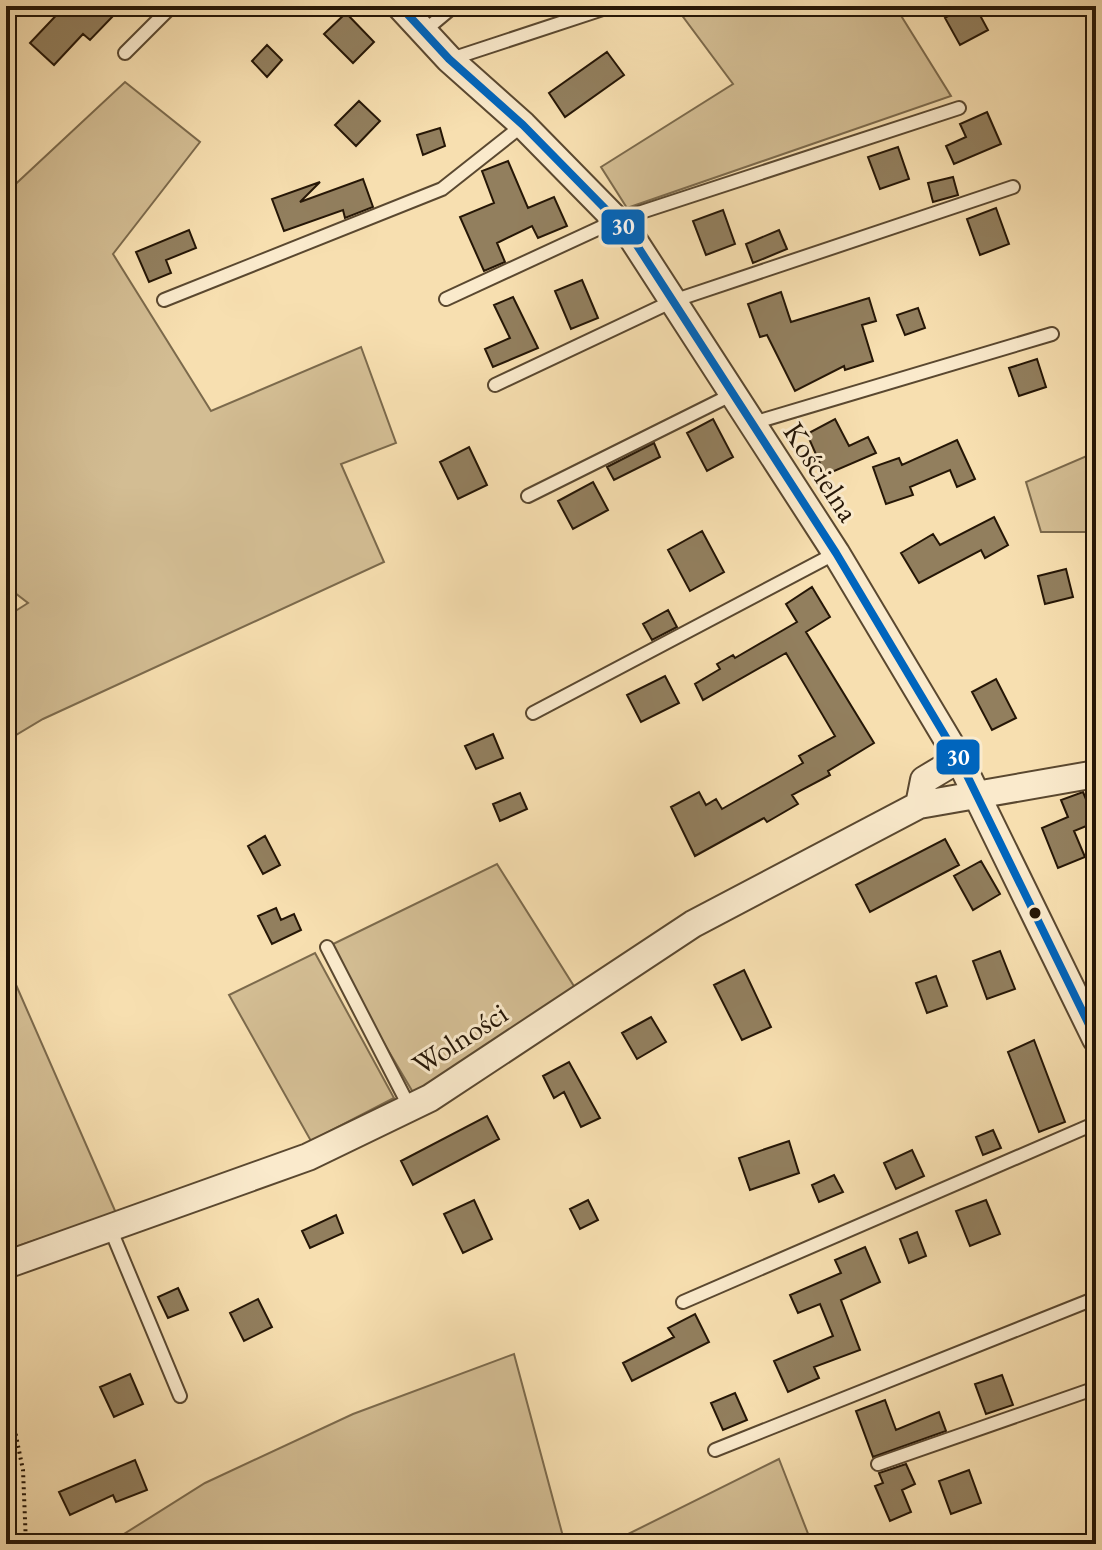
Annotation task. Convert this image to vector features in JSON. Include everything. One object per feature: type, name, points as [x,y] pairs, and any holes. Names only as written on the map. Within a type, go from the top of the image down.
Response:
[{"type":"street","name":"Kościelna","points":[[400,6],[449,59],[523,125],[617,220],[673,301],[836,553],[978,792],[1096,1039]]},
{"type":"street","points":[[919,805],[924,780],[959,759]]},
{"type":"street","name":"Wolności","points":[[6,1265],[308,1157],[430,1098],[693,924],[919,805],[978,792],[1096,774]]},
{"type":"lane","points":[[125,53],[172,6]]},
{"type":"lane","points":[[422,32],[454,6]]},
{"type":"lane","points":[[449,59],[612,6]]},
{"type":"lane","points":[[446,299],[617,220],[959,108]]},
{"type":"lane","points":[[164,300],[442,189],[523,125]]},
{"type":"lane","points":[[495,385],[673,301],[1013,187]]},
{"type":"lane","points":[[752,423],[1052,334]]},
{"type":"lane","points":[[528,496],[733,394]]},
{"type":"lane","points":[[533,713],[836,553]]},
{"type":"lane","points":[[327,947],[410,1108]]},
{"type":"lane","points":[[683,1302],[1096,1123]]},
{"type":"lane","points":[[110,1228],[180,1396]]},
{"type":"lane","points":[[715,1450],[1096,1298]]},
{"type":"lane","points":[[878,1464],[1096,1388]]},
{"type":"path","points":[[6,1387],[23,1470],[26,1544]]},
{"type":"shaded area","points":[[675,6],[895,6],[951,96],[627,208],[601,167],[733,84]]},
{"type":"shaded area","points":[[125,82],[200,142],[113,254],[211,411],[361,347],[396,443],[341,464],[384,562],[43,719],[6,741],[6,617],[28,603],[6,586],[6,193]]},
{"type":"shaded area","points":[[1096,452],[1096,532],[1041,532],[1026,482]]},
{"type":"shaded area","points":[[497,864],[577,991],[414,1094],[327,947]]},
{"type":"shaded area","points":[[315,953],[394,1098],[311,1141],[229,995]]},
{"type":"shaded area","points":[[6,962],[116,1213],[6,1250]]},
{"type":"shaded area","points":[[514,1354],[565,1544],[108,1544],[205,1483],[353,1414]]},
{"type":"shaded area","points":[[779,1459],[812,1544],[608,1544]]},
{"type":"building","points":[[65,6],[105,6],[114,15],[90,40],[83,34],[54,65],[30,43]]},
{"type":"building","points":[[966,6],[975,6],[988,30],[960,45],[945,18]]},
{"type":"building","points":[[346,13],[374,42],[353,63],[324,34]]},
{"type":"building","points":[[267,45],[282,60],[267,77],[252,61]]},
{"type":"building","points":[[607,52],[624,75],[565,117],[549,93]]},
{"type":"building","points":[[359,101],[380,121],[356,146],[335,125]]},
{"type":"building","points":[[987,112],[1001,144],[954,164],[946,146],[966,137],[960,124]]},
{"type":"building","points":[[440,128],[445,146],[423,155],[417,135]]},
{"type":"building","points":[[898,147],[909,179],[880,189],[868,157]]},
{"type":"building","points":[[508,161],[528,208],[554,197],[567,226],[538,238],[532,226],[497,243],[505,262],[484,271],[460,217],[494,203],[482,171]]},
{"type":"building","points":[[953,177],[958,195],[933,202],[928,183]]},
{"type":"building","points":[[363,179],[373,207],[345,218],[343,210],[284,231],[272,199],[320,182],[300,202]]},
{"type":"building","points":[[996,208],[1009,244],[980,255],[967,219]]},
{"type":"building","points":[[723,210],[735,244],[706,255],[693,221]]},
{"type":"building","points":[[189,230],[196,248],[166,260],[171,273],[149,282],[136,252]]},
{"type":"building","points":[[779,230],[787,249],[753,263],[746,244]]},
{"type":"building","points":[[582,280],[598,318],[571,329],[555,291]]},
{"type":"building","points":[[781,292],[791,322],[869,298],[876,321],[862,325],[873,361],[845,370],[844,366],[795,391],[767,335],[760,337],[748,304]]},
{"type":"building","points":[[513,297],[538,348],[493,367],[485,349],[510,338],[494,305]]},
{"type":"building","points":[[918,308],[925,328],[905,335],[897,315]]},
{"type":"building","points":[[1037,359],[1046,387],[1019,396],[1009,368]]},
{"type":"building","points":[[713,419],[733,457],[707,471],[687,433]]},
{"type":"building","points":[[835,419],[849,446],[868,437],[876,453],[825,475],[807,434]]},
{"type":"building","points":[[957,440],[975,479],[957,487],[950,470],[910,487],[913,495],[886,504],[873,467],[899,458],[902,465]]},
{"type":"building","points":[[654,443],[660,457],[614,480],[607,467]]},
{"type":"building","points":[[469,447],[487,485],[458,499],[440,462]]},
{"type":"building","points":[[593,482],[608,510],[573,529],[558,501]]},
{"type":"building","points":[[994,517],[1008,545],[985,558],[981,550],[919,583],[901,553],[933,534],[940,545]]},
{"type":"building","points":[[702,531],[724,572],[690,591],[668,550]]},
{"type":"building","points":[[1066,569],[1073,597],[1045,604],[1038,576]]},
{"type":"building","points":[[812,587],[830,617],[806,632],[874,743],[828,771],[830,775],[792,795],[798,804],[767,822],[764,818],[695,856],[671,807],[699,792],[706,805],[716,799],[722,809],[803,763],[799,756],[835,736],[786,653],[703,700],[695,684],[720,669],[717,664],[733,655],[735,658],[797,622],[786,604]]},
{"type":"building","points":[[668,610],[677,627],[652,640],[643,624]]},
{"type":"building","points":[[665,676],[679,703],[641,722],[627,695]]},
{"type":"building","points":[[996,679],[1016,718],[992,730],[972,692]]},
{"type":"building","points":[[493,734],[503,758],[476,769],[465,746]]},
{"type":"building","points":[[1083,792],[1088,804],[1096,801],[1096,822],[1074,831],[1085,857],[1058,868],[1042,828],[1068,817],[1061,800]]},
{"type":"building","points":[[520,793],[527,809],[500,821],[493,804]]},
{"type":"building","points":[[265,836],[280,865],[263,874],[248,846]]},
{"type":"building","points":[[945,839],[959,865],[870,912],[856,885]]},
{"type":"building","points":[[981,861],[1000,894],[973,910],[954,876]]},
{"type":"building","points":[[276,908],[281,920],[294,914],[301,930],[272,944],[258,916]]},
{"type":"building","points":[[1000,951],[1015,989],[987,999],[973,961]]},
{"type":"building","points":[[744,970],[771,1027],[742,1040],[714,985]]},
{"type":"building","points":[[936,976],[947,1006],[927,1013],[916,983]]},
{"type":"building","points":[[651,1017],[666,1042],[637,1059],[622,1033]]},
{"type":"building","points":[[1034,1040],[1065,1122],[1039,1132],[1008,1052]]},
{"type":"building","points":[[569,1062],[600,1118],[581,1127],[564,1092],[554,1098],[543,1076]]},
{"type":"building","points":[[487,1116],[499,1139],[413,1185],[401,1161]]},
{"type":"building","points":[[993,1130],[1001,1148],[983,1155],[976,1137]]},
{"type":"building","points":[[789,1141],[799,1173],[750,1190],[739,1158]]},
{"type":"building","points":[[912,1150],[924,1176],[896,1189],[884,1163]]},
{"type":"building","points":[[834,1175],[843,1192],[819,1202],[812,1185]]},
{"type":"building","points":[[474,1200],[492,1239],[463,1253],[444,1214]]},
{"type":"building","points":[[588,1200],[598,1220],[580,1229],[570,1209]]},
{"type":"building","points":[[986,1200],[1000,1234],[970,1246],[956,1211]]},
{"type":"building","points":[[336,1215],[343,1233],[310,1248],[302,1231]]},
{"type":"building","points":[[917,1232],[926,1256],[909,1263],[900,1239]]},
{"type":"building","points":[[865,1247],[880,1282],[841,1300],[860,1350],[814,1367],[819,1378],[788,1392],[774,1361],[833,1336],[820,1304],[798,1313],[790,1295],[841,1273],[835,1260]]},
{"type":"building","points":[[178,1288],[188,1310],[168,1318],[158,1297]]},
{"type":"building","points":[[258,1299],[272,1327],[244,1341],[230,1313]]},
{"type":"building","points":[[695,1314],[709,1342],[632,1381],[623,1363],[674,1337],[668,1328]]},
{"type":"building","points":[[130,1374],[143,1404],[114,1417],[100,1387]]},
{"type":"building","points":[[1002,1375],[1013,1405],[986,1414],[975,1384]]},
{"type":"building","points":[[735,1393],[747,1420],[723,1430],[711,1403]]},
{"type":"building","points":[[885,1400],[896,1430],[939,1412],[946,1431],[873,1457],[856,1411]]},
{"type":"building","points":[[135,1460],[147,1490],[116,1502],[113,1495],[70,1515],[59,1492]]},
{"type":"building","points":[[906,1464],[915,1484],[902,1490],[911,1512],[890,1521],[875,1486],[883,1483],[879,1473]]},
{"type":"building","points":[[969,1470],[981,1503],[951,1514],[939,1481]]},
{"type":"transit line","name":"30","points":[[400,6],[449,59],[523,125],[629,233],[836,553],[959,759],[1096,1039]]}]
